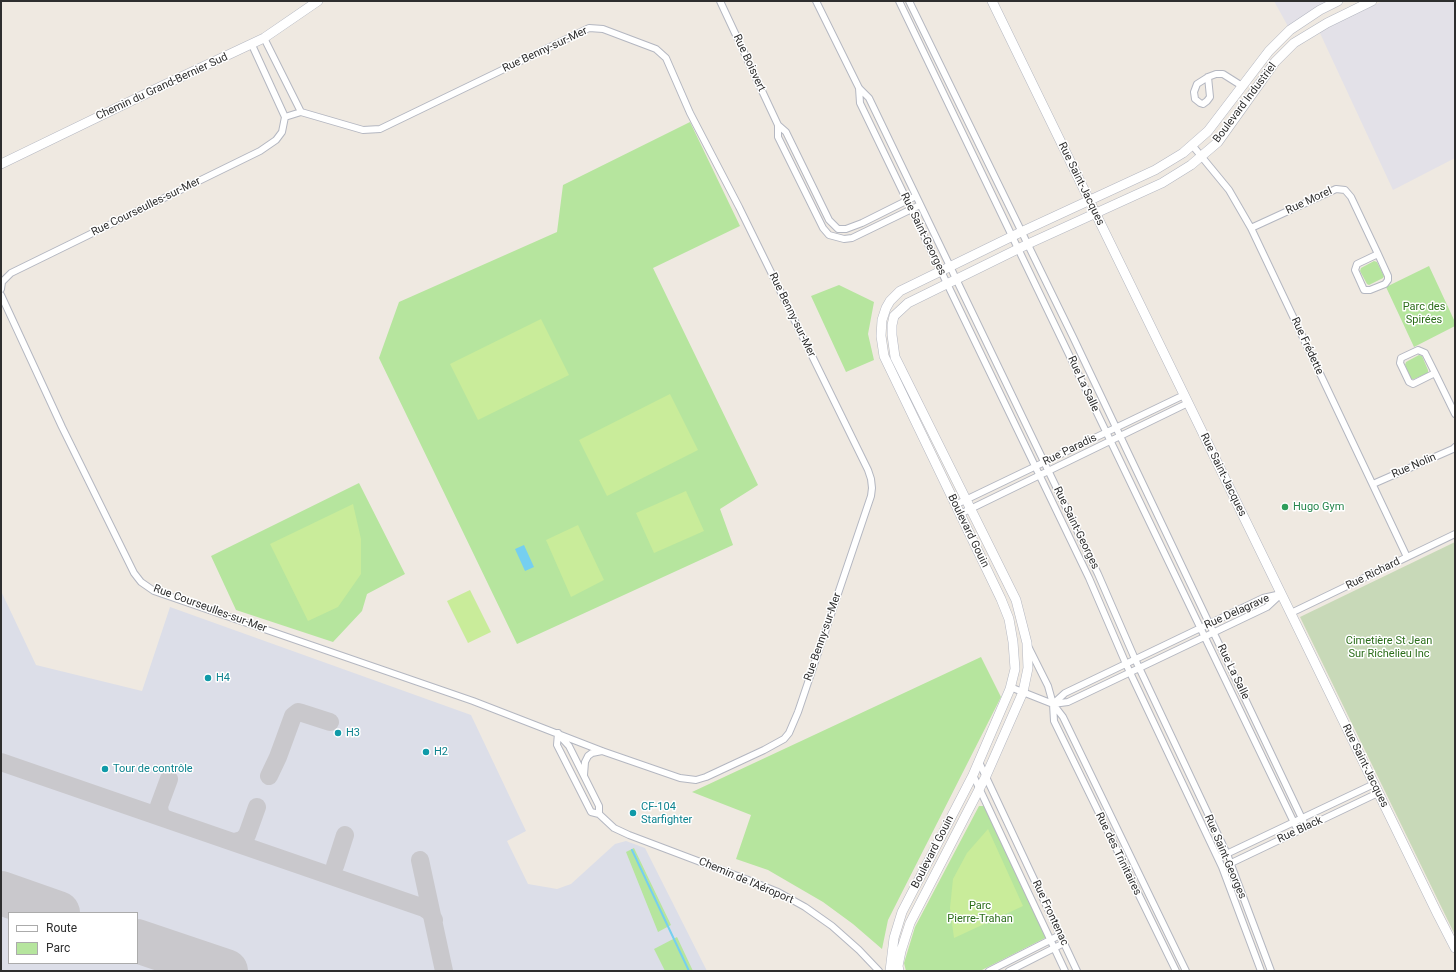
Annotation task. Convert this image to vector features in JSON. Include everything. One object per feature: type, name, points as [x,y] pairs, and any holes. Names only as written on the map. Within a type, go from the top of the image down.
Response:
[{"type":"street","name":"Chemin du Grand-Bernier Sud","points":[[1,164],[164,85],[252,45],[318,1]]},
{"type":"street","name":"Rue Boisvert","points":[[720,1],[778,125],[786,132],[828,220],[838,229]]},
{"type":"street","name":"Rue Saint-Georges","points":[[816,1],[859,88],[869,98],[1098,574],[1139,668],[1227,854],[1264,957],[1271,971]]},
{"type":"street","name":"Rue La Salle","points":[[898,1],[1106,433],[1111,440],[1157,535],[1200,628],[1206,636],[1298,830]]},
{"type":"street","name":"Rue La Salle","points":[[909,1],[1073,337],[1306,827]]},
{"type":"street","name":"Rue Saint-Jacques","points":[[992,1],[1455,948]]},
{"type":"street","name":"Boulevard Industriel","points":[[1089,200],[1155,170],[1183,153],[1208,131],[1269,51],[1290,30],[1338,1]]},
{"type":"street","name":"Boulevard Industriel","points":[[1096,214],[1162,183],[1191,165],[1218,142],[1275,62],[1293,45],[1335,19],[1367,2]]},
{"type":"street","points":[[1328,6],[1335,19]]},
{"type":"street","name":"Rue Benny-sur-Mer","points":[[301,112],[363,130],[380,129],[589,28],[604,29],[656,49],[666,58],[690,113],[739,207],[868,470],[872,488],[871,496],[798,712],[789,733],[784,738],[764,750],[706,777],[696,780],[680,778],[602,751],[558,733]]},
{"type":"street","points":[[1284,36],[1293,45]]},
{"type":"street","points":[[252,45],[285,118],[301,112],[264,38]]},
{"type":"street","points":[[929,66],[939,61]]},
{"type":"street","points":[[1208,77],[1216,74],[1223,74],[1242,86]]},
{"type":"street","name":"Rue Saint-Georges","points":[[859,88],[860,103],[1036,466],[1089,578],[1126,664],[1218,858],[1261,971]]},
{"type":"street","name":"Rue Courseulles-sur-Mer","points":[[1,289],[2,282],[11,273],[260,151],[276,140],[282,132],[285,118]]},
{"type":"street","name":"Rue Boisvert","points":[[778,125],[778,137],[822,228],[829,235],[836,237]]},
{"type":"street","name":"Rue Frédette","points":[[1192,145],[1229,190],[1251,228],[1407,557]]},
{"type":"street","points":[[975,160],[985,156]]},
{"type":"street","name":"Rue Morel","points":[[1251,228],[1336,189],[1345,190],[1351,198],[1378,254],[1388,276],[1388,280],[1385,284],[1370,290],[1364,290],[1355,270],[1357,264],[1378,254]]},
{"type":"street","points":[[916,196],[862,223],[846,229],[838,229],[836,237],[844,239],[852,238],[920,205]]},
{"type":"street","name":"Boulevard Gouin","points":[[890,971],[894,938],[902,912],[973,775],[1010,687],[1015,669],[1013,642],[1008,619],[1001,599],[893,379],[884,356],[880,336],[882,320],[890,301],[900,291],[1011,236],[1089,200]]},
{"type":"street","name":"Boulevard Gouin","points":[[899,971],[898,966],[901,951],[910,923],[980,789],[1023,692],[1028,668],[1027,642],[1016,600],[895,357],[892,335],[894,316],[908,303],[1028,244],[1096,214]]},
{"type":"street","name":"Rue Courseulles-sur-Mer","points":[[1,295],[62,427],[134,573],[141,582],[154,591],[473,701],[558,733]]},
{"type":"street","points":[[880,336],[892,335]]},
{"type":"street","points":[[1063,341],[1073,337]]},
{"type":"street","points":[[1435,374],[1413,384],[1409,382],[1400,363],[1401,358],[1414,352],[1422,351],[1425,354],[1435,374],[1455,414]]},
{"type":"street","points":[[893,379],[904,373]]},
{"type":"street","points":[[993,378],[1001,374]]},
{"type":"street","name":"Rue Paradis","points":[[955,505],[1116,428],[1186,399]]},
{"type":"street","name":"Rue Paradis","points":[[960,514],[1120,436],[1186,399]]},
{"type":"street","name":"Rue Nolin","points":[[1373,484],[1455,447]]},
{"type":"street","points":[[1157,535],[1166,531]]},
{"type":"street","name":"Rue Richard","points":[[1290,613],[1455,534]]},
{"type":"street","name":"Rue Saint-Georges","points":[[1089,578],[1098,574]]},
{"type":"street","points":[[1001,599],[1013,594]]},
{"type":"street","name":"Rue Delagrave","points":[[1053,704],[1065,692],[1263,598],[1281,594]]},
{"type":"street","name":"Rue Delagrave","points":[[1053,704],[1068,702],[1267,607],[1281,594]]},
{"type":"street","name":"Rue des Trinitaires","points":[[1027,642],[1048,686],[1053,704],[1054,721],[1176,971]]},
{"type":"street","points":[[1010,687],[1053,704]]},
{"type":"street","name":"Rue des Trinitaires","points":[[1053,704],[1063,717],[1186,971]]},
{"type":"street","points":[[1250,731],[1259,727]]},
{"type":"street","points":[[558,733],[569,746],[599,806],[599,814]]},
{"type":"street","points":[[558,733],[557,745],[579,788],[588,784]]},
{"type":"street","points":[[584,776],[585,762],[588,756],[592,753],[602,751]]},
{"type":"street","points":[[1174,763],[1182,759]]},
{"type":"street","name":"Rue Frontenac","points":[[979,762],[1077,971]]},
{"type":"street","name":"Rue Frontenac","points":[[973,775],[1065,971]]},
{"type":"street","points":[[1275,782],[1283,777]]},
{"type":"street","name":"Rue Black","points":[[1218,858],[1374,784]]},
{"type":"street","name":"Chemin de l'Aéroport","points":[[579,788],[590,812],[599,814],[614,828],[778,892],[805,907],[832,926],[859,950],[879,971]]},
{"type":"street","name":"Rue Black","points":[[1222,867],[1378,793]]},
{"type":"street","name":"Rue des Trinitaires","points":[[1094,804],[1103,800]]},
{"type":"street","points":[[1013,859],[1022,855]]},
{"type":"street","name":"Rue des Trinitaires","points":[[1142,903],[1151,899]]},
{"type":"street","points":[[989,971],[1051,941],[1060,935]]},
{"type":"street","points":[[1009,971],[1064,943]]},
{"type":"street","points":[[1256,960],[1264,957]]},
{"type":"shaded area","points":[[1274,1],[1338,1],[1290,30]]},
{"type":"shaded area","points":[[1383,1],[1455,1],[1455,158],[1393,190],[1319,31]]},
{"type":"shaded area","points":[[1,591],[36,665],[142,691],[170,607],[471,715],[526,831],[507,841],[528,884],[557,889],[571,884],[615,844],[626,841],[645,848],[707,971],[1,971]]},
{"type":"green space","points":[[690,122],[740,226],[653,268],[758,485],[720,509],[733,545],[517,644],[379,358],[399,302],[557,232],[563,185]]},
{"type":"green space","points":[[1374,261],[1377,262],[1384,276],[1383,278],[1369,285],[1360,271],[1361,268]]},
{"type":"green space","name":"Parc des Spirées","points":[[1429,266],[1455,322],[1455,326],[1414,347],[1386,287]]},
{"type":"green space","points":[[839,285],[874,302],[868,334],[874,360],[846,372],[811,296]]},
{"type":"green space","points":[[541,319],[569,375],[478,420],[450,364]]},
{"type":"green space","points":[[1419,355],[1422,356],[1428,373],[1411,379],[1405,365],[1406,362]]},
{"type":"green space","points":[[670,394],[698,450],[607,496],[579,440]]},
{"type":"green space","points":[[359,483],[405,574],[367,594],[362,611],[333,642],[236,610],[211,556]]},
{"type":"green space","points":[[686,491],[704,531],[654,553],[636,513]]},
{"type":"green space","points":[[353,504],[361,539],[361,574],[338,607],[308,621],[270,544]]},
{"type":"green space","points":[[578,525],[604,580],[571,597],[546,540]]},
{"type":"green space","name":"Cimetière St Jean Sur Richelieu Inc","points":[[1455,542],[1455,935],[1300,617]]},
{"type":"green space","points":[[470,590],[491,632],[468,643],[447,601]]},
{"type":"green space","points":[[981,657],[1001,697],[888,920],[882,949],[853,924],[823,902],[768,870],[736,859],[751,815],[692,792]]},
{"type":"green space","name":"Parc Pierre-Trahan","points":[[979,806],[989,806],[1047,937],[980,971],[906,971],[904,963],[915,927]]},
{"type":"green space","points":[[988,829],[1023,906],[954,938],[950,908],[953,879],[967,853]]},
{"type":"green space","points":[[634,848],[671,925],[658,932],[626,852]]},
{"type":"green space","points":[[677,937],[693,971],[665,971],[654,949]]},
{"type":"water","points":[[524,545],[534,567],[525,571],[515,549]]},
{"type":"waterway","points":[[632,850],[689,971]]},
{"type":"taxiway","points":[[269,776],[278,757],[293,716],[298,712],[330,722]]},
{"type":"taxiway","points":[[1,762],[424,908],[430,912],[434,920]]},
{"type":"taxiway","points":[[164,818],[160,813],[159,806],[169,779]]},
{"type":"taxiway","points":[[235,842],[242,840],[247,835],[257,807]]},
{"type":"taxiway","points":[[335,866],[345,835]]},
{"type":"taxiway","points":[[420,860],[444,971]]},
{"type":"runway","points":[[1,893],[55,912]]},
{"type":"runway","points":[[138,941],[226,971]]},
{"type":"place","name":"Hugo Gym","points":[[1285,507]]},
{"type":"place","name":"H4","points":[[208,678]]},
{"type":"place","name":"H3","points":[[338,733]]},
{"type":"place","name":"H2","points":[[426,752]]},
{"type":"place","name":"Tour de contrôle","points":[[105,769]]},
{"type":"place","name":"CF-104 Starfighter","points":[[633,813]]}]
